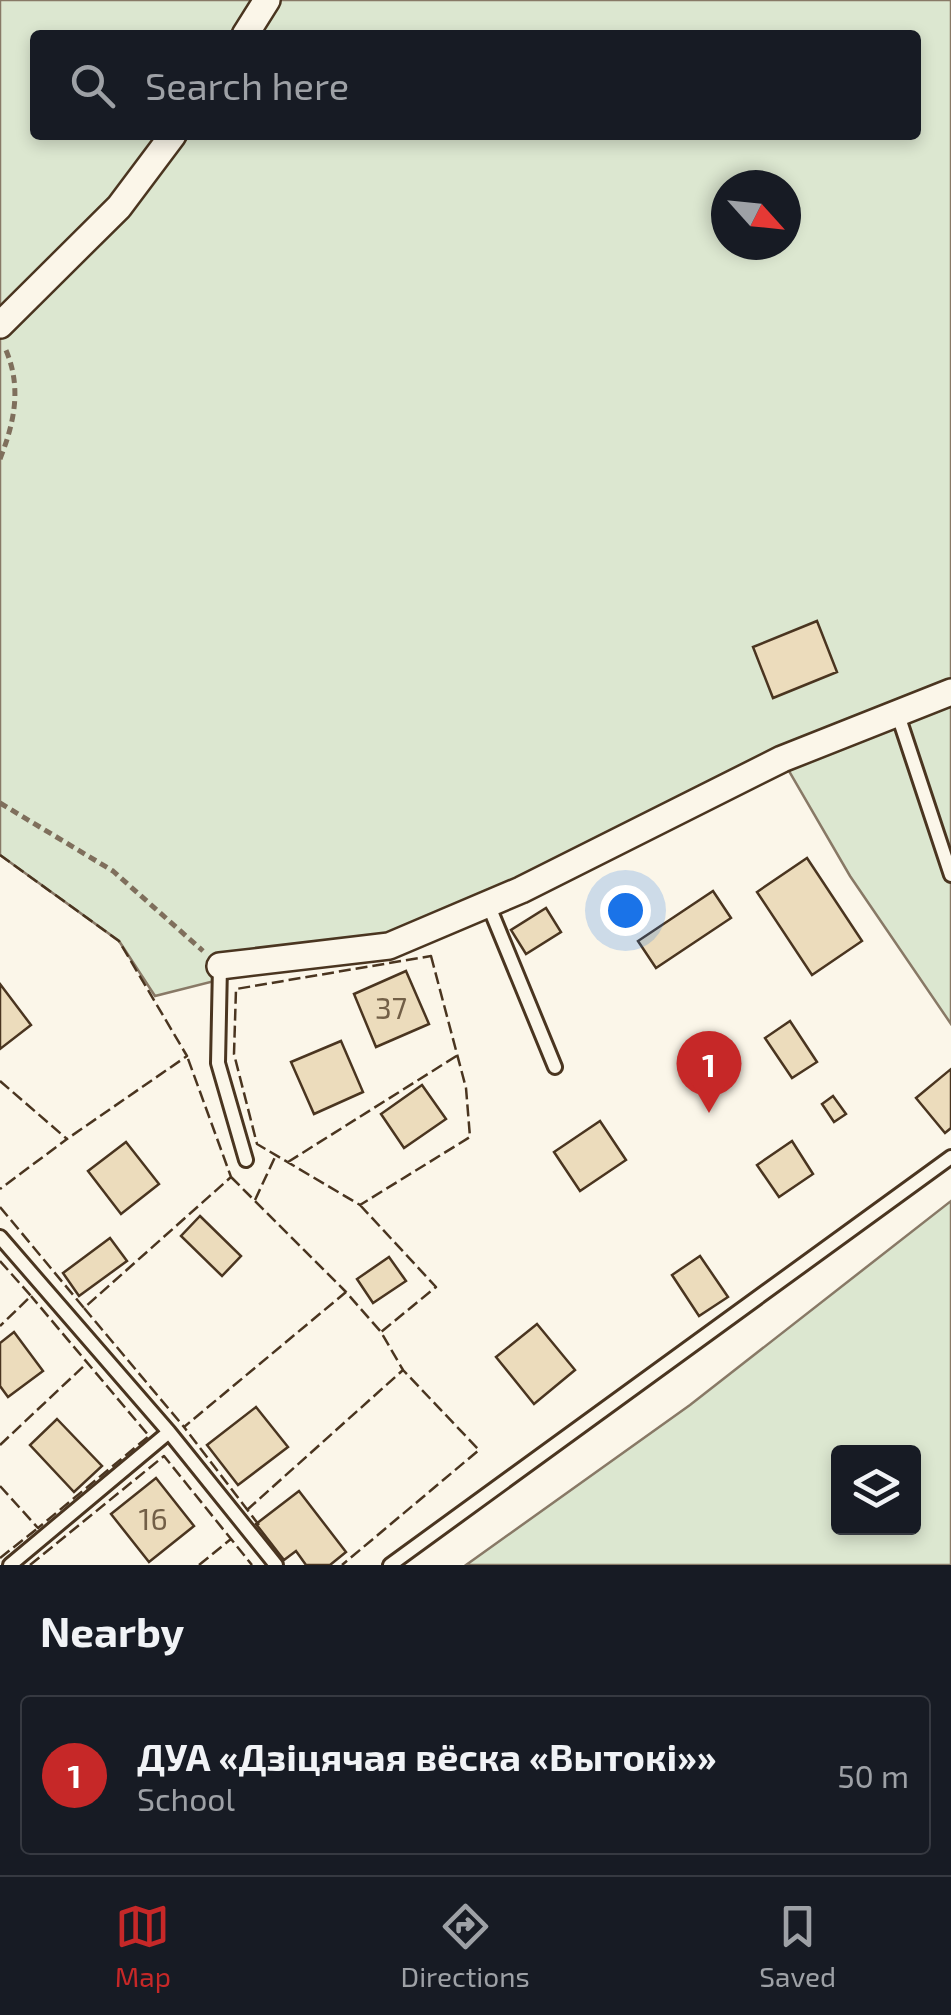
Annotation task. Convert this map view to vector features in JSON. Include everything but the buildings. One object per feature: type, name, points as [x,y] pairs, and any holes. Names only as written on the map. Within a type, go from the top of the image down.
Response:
[{"type":"street","points":[[248,30],[267,0]]},
{"type":"street","points":[[0,325],[119,207],[169,140]]},
{"type":"street","points":[[220,966],[389,946],[488,904],[782,759],[951,692]]},
{"type":"lane","points":[[897,712],[951,875]]},
{"type":"lane","points":[[488,904],[555,1067]]},
{"type":"lane","points":[[220,966],[218,1063],[246,1160]]},
{"type":"lane","points":[[390,1565],[951,1157]]},
{"type":"lane","points":[[0,1237],[169,1432],[276,1565]]},
{"type":"lane","points":[[10,1565],[169,1432]]},
{"type":"path","points":[[0,336],[16,373],[14,424],[0,459]]},
{"type":"path","points":[[0,803],[113,871],[220,966]]},
{"type":"green space","points":[[0,0],[951,0],[951,1024],[850,876],[782,759],[389,946],[262,969],[155,996],[119,941],[0,855]]},
{"type":"green space","points":[[951,1201],[951,1565],[466,1565],[690,1405]]},
{"type":"fence","points":[[0,855],[119,941],[187,1056],[67,1139]]},
{"type":"fence","points":[[431,956],[466,1088],[470,1137],[360,1205],[257,1144],[234,1054],[236,989],[431,956]]},
{"type":"fence","points":[[288,1162],[458,1055]]},
{"type":"fence","points":[[0,1207],[84,1308],[231,1177],[187,1056]]},
{"type":"fence","points":[[0,1081],[67,1139],[0,1189]]},
{"type":"fence","points":[[255,1200],[276,1155]]},
{"type":"fence","points":[[231,1177],[346,1292]]},
{"type":"fence","points":[[360,1205],[436,1287],[381,1332]]},
{"type":"fence","points":[[0,1261],[31,1296],[0,1326]]},
{"type":"fence","points":[[259,1525],[184,1427],[346,1292],[381,1332],[403,1370],[479,1450],[342,1565]]},
{"type":"fence","points":[[0,1486],[38,1528],[149,1436],[31,1296]]},
{"type":"fence","points":[[84,1308],[184,1427]]},
{"type":"fence","points":[[0,1445],[87,1363]]},
{"type":"fence","points":[[247,1510],[403,1370]]},
{"type":"fence","points":[[30,1565],[164,1456],[252,1565]]},
{"type":"fence","points":[[0,1558],[38,1528]]},
{"type":"fence","points":[[199,1565],[231,1539]]},
{"type":"place","name":"ДУА «Дзіцячая вёска «Вытокі»»","points":[[709,1113]]}]
